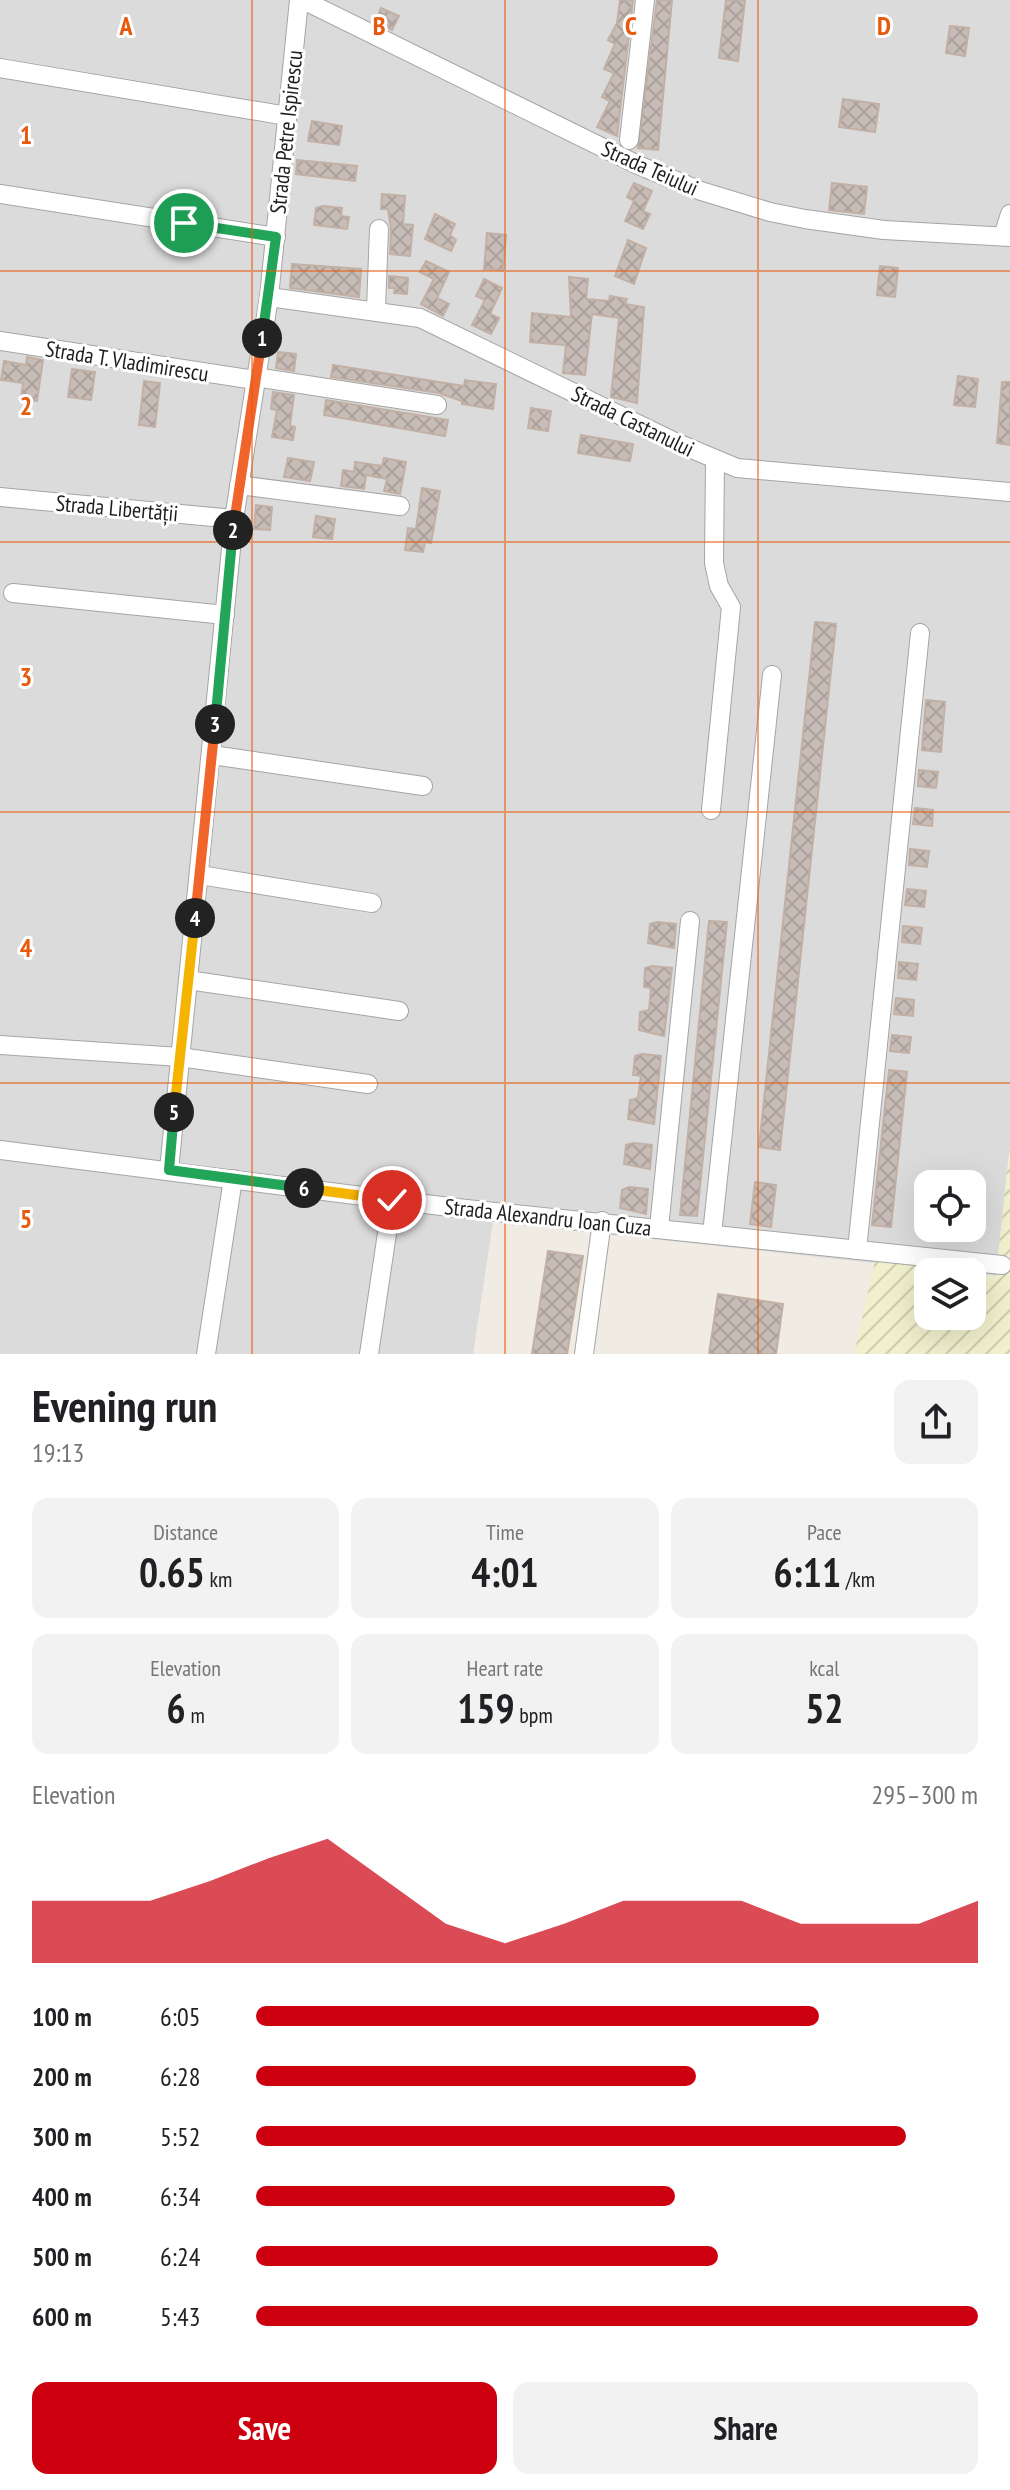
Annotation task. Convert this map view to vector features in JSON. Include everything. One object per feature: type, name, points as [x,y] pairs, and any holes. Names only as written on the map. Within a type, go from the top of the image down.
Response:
[{"type":"street","name":"Strada Petre Ispirescu","points":[[169,1170],[234,519],[269,297],[301,0]]},
{"type":"street","name":"Strada Teiului","points":[[301,0],[638,165],[701,191],[770,212],[884,230],[1007,237],[1010,214]]},
{"type":"street","points":[[629,140],[645,0]]},
{"type":"street","points":[[0,68],[287,116]]},
{"type":"street","points":[[0,194],[276,237]]},
{"type":"street","points":[[376,309],[379,229]]},
{"type":"street","name":"Strada Castanului","points":[[269,297],[376,309],[420,318],[715,461],[766,473],[1010,492]]},
{"type":"street","name":"Strada T. Vladimirescu","points":[[0,341],[437,405]]},
{"type":"street","points":[[711,810],[731,619],[731,607],[719,586],[714,563],[715,461]]},
{"type":"street","points":[[239,485],[400,506]]},
{"type":"street","name":"Strada Libertății","points":[[0,497],[234,519]]},
{"type":"street","points":[[13,593],[225,615]]},
{"type":"street","points":[[857,1250],[920,633]]},
{"type":"street","points":[[712,1234],[772,675]]},
{"type":"street","points":[[212,755],[423,786]]},
{"type":"street","points":[[200,875],[372,903]]},
{"type":"street","points":[[659,1228],[690,921]]},
{"type":"street","points":[[188,980],[399,1011]]},
{"type":"street","points":[[0,1045],[180,1057],[368,1084]]},
{"type":"street","name":"Strada Alexandru Ioan Cuza","points":[[0,1150],[392,1200],[1002,1265]]},
{"type":"street","points":[[206,1354],[233,1179]]},
{"type":"street","points":[[369,1354],[392,1200]]},
{"type":"street","points":[[584,1354],[602,1221]]},
{"type":"shaded area","points":[[0,0],[1010,0],[1010,1145],[996,1276],[986,1275],[986,1258],[914,1258],[914,1267],[493,1222],[473,1354],[0,1354]]},
{"type":"green space","points":[[1010,1145],[1010,1354],[854,1354],[875,1261],[914,1266],[914,1330],[986,1330],[986,1275],[996,1276]]},
{"type":"building","points":[[620,0],[633,0],[617,136],[597,127],[610,101],[602,97],[614,73],[604,69],[615,44],[608,40],[617,23]]},
{"type":"building","points":[[657,0],[672,0],[658,150],[638,148]]},
{"type":"building","points":[[726,0],[745,0],[738,61],[719,58]]},
{"type":"building","points":[[381,8],[399,16],[392,30],[375,22]]},
{"type":"building","points":[[950,26],[969,28],[965,56],[946,53]]},
{"type":"building","points":[[843,99],[879,104],[875,132],[839,127]]},
{"type":"building","points":[[312,121],[342,126],[339,145],[308,141]]},
{"type":"building","points":[[297,160],[357,166],[355,181],[296,174]]},
{"type":"building","points":[[634,183],[652,191],[643,211],[650,214],[643,229],[625,221],[634,201],[627,197]]},
{"type":"building","points":[[832,183],[867,187],[864,214],[829,210]]},
{"type":"building","points":[[382,194],[405,196],[403,224],[413,225],[410,256],[390,254],[391,229],[388,209],[381,209]]},
{"type":"building","points":[[316,208],[342,208],[341,216],[349,217],[347,229],[314,225]]},
{"type":"building","points":[[435,214],[455,224],[450,235],[456,240],[451,251],[425,239]]},
{"type":"building","points":[[487,233],[506,235],[503,270],[484,269]]},
{"type":"building","points":[[628,240],[646,248],[634,284],[615,276]]},
{"type":"building","points":[[426,261],[449,272],[437,298],[449,304],[443,316],[421,304],[434,279],[420,272]]},
{"type":"building","points":[[292,264],[361,269],[359,297],[290,288]]},
{"type":"building","points":[[880,266],[898,268],[895,297],[877,295]]},
{"type":"building","points":[[389,276],[408,278],[407,294],[394,293],[395,288],[389,288]]},
{"type":"building","points":[[569,277],[588,279],[586,299],[609,301],[610,296],[627,299],[625,304],[644,307],[637,403],[611,397],[619,318],[592,314],[585,375],[563,373],[566,345],[530,342],[532,313],[571,317]]},
{"type":"building","points":[[484,279],[502,288],[490,314],[499,318],[491,334],[472,325],[485,300],[476,296]]},
{"type":"building","points":[[278,352],[296,354],[294,371],[276,368]]},
{"type":"building","points":[[27,357],[43,360],[37,401],[21,398],[23,383],[1,380],[4,361],[26,365]]},
{"type":"building","points":[[333,365],[464,386],[465,380],[496,384],[493,409],[462,404],[462,401],[439,393],[331,377]]},
{"type":"building","points":[[72,369],[95,372],[91,400],[68,397]]},
{"type":"building","points":[[958,376],[978,379],[975,407],[954,405]]},
{"type":"building","points":[[144,381],[160,383],[155,427],[139,425]]},
{"type":"building","points":[[1002,382],[1010,382],[1010,445],[997,443]]},
{"type":"building","points":[[273,392],[294,395],[290,426],[295,427],[293,440],[272,437],[277,410],[271,409]]},
{"type":"building","points":[[326,400],[448,420],[445,436],[324,415]]},
{"type":"building","points":[[531,408],[551,411],[548,431],[528,428]]},
{"type":"building","points":[[581,435],[633,444],[630,461],[578,453]]},
{"type":"building","points":[[288,458],[314,462],[310,481],[284,477]]},
{"type":"building","points":[[384,458],[406,462],[400,494],[384,491],[387,479],[366,475],[364,489],[341,486],[343,470],[354,472],[355,462],[382,466]]},
{"type":"building","points":[[422,488],[440,491],[431,543],[425,542],[423,552],[405,550],[408,528],[416,529]]},
{"type":"building","points":[[256,505],[272,507],[270,530],[254,529]]},
{"type":"building","points":[[316,516],[335,519],[332,539],[313,537]]},
{"type":"building","points":[[815,622],[836,624],[780,1150],[759,1147]]},
{"type":"building","points":[[926,700],[945,702],[941,752],[922,750]]},
{"type":"building","points":[[919,770],[938,772],[936,788],[918,786]]},
{"type":"building","points":[[915,808],[933,810],[932,826],[913,824]]},
{"type":"building","points":[[910,849],[929,851],[927,867],[909,865]]},
{"type":"building","points":[[907,889],[926,891],[924,907],[905,905]]},
{"type":"building","points":[[709,921],[727,922],[697,1216],[680,1215]]},
{"type":"building","points":[[650,924],[676,924],[674,948],[648,943]]},
{"type":"building","points":[[903,926],[922,928],[920,944],[902,942]]},
{"type":"building","points":[[899,962],[918,964],[916,980],[898,978]]},
{"type":"building","points":[[645,968],[672,968],[664,1036],[639,1030],[640,1012],[649,1010],[651,988],[644,987]]},
{"type":"building","points":[[896,998],[914,1000],[913,1016],[894,1014]]},
{"type":"building","points":[[892,1035],[911,1037],[909,1053],[890,1051]]},
{"type":"building","points":[[635,1056],[661,1056],[654,1124],[628,1119],[630,1100],[638,1098],[641,1076],[633,1075]]},
{"type":"building","points":[[889,1070],[907,1072],[891,1227],[872,1225]]},
{"type":"building","points":[[626,1145],[652,1145],[650,1169],[624,1164]]},
{"type":"building","points":[[755,1182],[776,1185],[771,1227],[750,1224]]},
{"type":"building","points":[[629,1187],[648,1189],[646,1214],[620,1208],[622,1190]]},
{"type":"building","points":[[548,1251],[583,1256],[567,1354],[532,1354]]},
{"type":"building","points":[[718,1294],[783,1304],[776,1354],[709,1354]]},
{"type":"route","points":[[184,223],[276,237],[234,519],[169,1170],[392,1200]]}]
